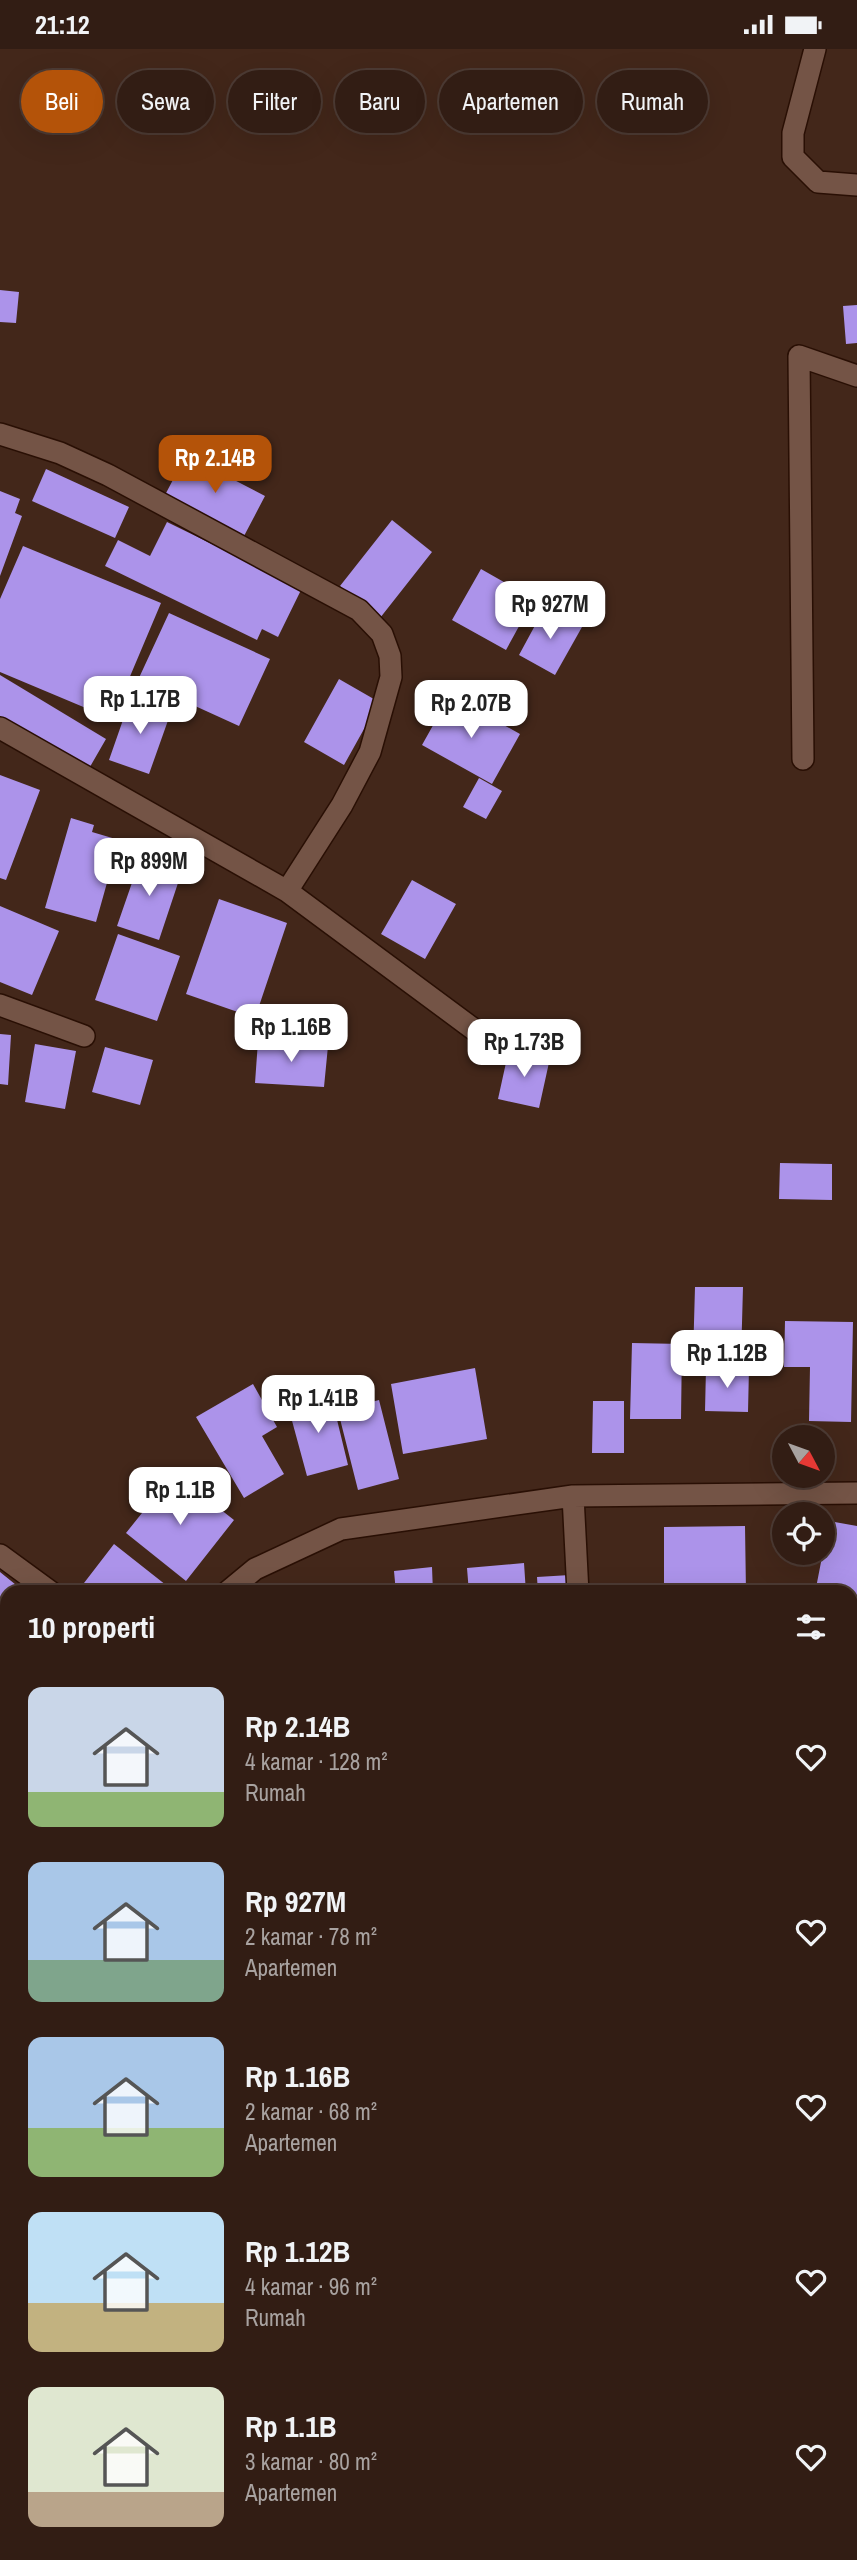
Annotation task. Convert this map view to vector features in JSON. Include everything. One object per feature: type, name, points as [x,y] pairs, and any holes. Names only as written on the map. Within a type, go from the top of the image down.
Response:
[{"type":"street","points":[[815,49],[793,133],[793,157],[818,182],[857,184]]},
{"type":"street","points":[[803,759],[799,356],[857,376]]},
{"type":"street","points":[[0,433],[60,453],[108,475],[359,610],[382,634],[390,656],[391,677],[370,752],[342,805],[287,891]]},
{"type":"street","points":[[0,728],[287,891],[476,1031]]},
{"type":"street","points":[[0,1005],[84,1036]]},
{"type":"street","points":[[236,1585],[255,1569],[341,1529],[573,1496],[857,1493]]},
{"type":"street","points":[[573,1496],[578,1585]]},
{"type":"street","points":[[0,1555],[41,1585]]},
{"type":"building","points":[[0,290],[19,292],[16,323],[0,322]]},
{"type":"building","points":[[857,305],[857,343],[846,344],[843,306]]},
{"type":"building","points":[[186,455],[265,496],[244,536],[165,495]]},
{"type":"building","points":[[46,469],[129,507],[115,538],[32,501]]},
{"type":"building","points":[[0,491],[20,499],[15,513],[22,516],[0,576]]},
{"type":"building","points":[[392,520],[432,552],[380,618],[340,586]]},
{"type":"building","points":[[167,522],[302,588],[278,637],[262,629],[257,640],[105,566],[118,540],[150,556]]},
{"type":"building","points":[[23,546],[161,603],[112,719],[0,672],[0,599]]},
{"type":"building","points":[[481,569],[534,599],[506,650],[452,620]]},
{"type":"building","points":[[545,607],[582,627],[555,675],[519,655]]},
{"type":"building","points":[[169,613],[270,659],[239,726],[138,680]]},
{"type":"building","points":[[0,675],[106,739],[87,772],[0,719]]},
{"type":"building","points":[[339,679],[379,702],[344,765],[304,742]]},
{"type":"building","points":[[450,695],[520,734],[492,784],[422,745]]},
{"type":"building","points":[[131,697],[171,712],[149,774],[109,760]]},
{"type":"building","points":[[0,775],[40,790],[6,880],[0,878]]},
{"type":"building","points":[[479,778],[502,791],[486,819],[463,807]]},
{"type":"building","points":[[71,818],[94,825],[92,832],[119,840],[96,922],[45,908]]},
{"type":"building","points":[[143,851],[159,857],[156,865],[181,874],[159,940],[117,926]]},
{"type":"building","points":[[412,880],[456,904],[425,959],[381,934]]},
{"type":"building","points":[[219,899],[287,923],[255,1018],[186,994]]},
{"type":"building","points":[[0,906],[59,931],[32,995],[0,982]]},
{"type":"building","points":[[118,934],[180,956],[157,1021],[95,1000]]},
{"type":"building","points":[[0,1034],[11,1035],[8,1085],[0,1084]]},
{"type":"building","points":[[258,1041],[328,1046],[324,1087],[255,1083]]},
{"type":"building","points":[[35,1044],[76,1051],[65,1109],[25,1102]]},
{"type":"building","points":[[105,1047],[153,1060],[140,1105],[92,1092]]},
{"type":"building","points":[[509,1049],[550,1058],[539,1108],[498,1099]]},
{"type":"building","points":[[780,1163],[832,1164],[832,1200],[779,1199]]},
{"type":"building","points":[[695,1287],[743,1287],[741,1359],[693,1358]]},
{"type":"building","points":[[785,1321],[853,1322],[851,1422],[809,1421],[810,1367],[784,1367]]},
{"type":"building","points":[[632,1343],[682,1344],[681,1419],[630,1419]]},
{"type":"building","points":[[475,1368],[487,1439],[403,1454],[391,1384]]},
{"type":"building","points":[[706,1368],[749,1368],[748,1412],[705,1411]]},
{"type":"building","points":[[253,1384],[277,1427],[262,1436],[284,1474],[244,1498],[196,1417]]},
{"type":"building","points":[[331,1395],[348,1465],[307,1476],[288,1406]]},
{"type":"building","points":[[379,1400],[399,1479],[358,1490],[338,1411]]},
{"type":"building","points":[[593,1401],[624,1401],[624,1453],[592,1453]]},
{"type":"building","points":[[174,1473],[234,1520],[186,1581],[126,1533]]},
{"type":"building","points":[[835,1522],[857,1526],[857,1585],[817,1585],[820,1565],[835,1565]]},
{"type":"building","points":[[745,1526],[746,1585],[664,1585],[664,1527]]},
{"type":"building","points":[[114,1544],[166,1585],[86,1585],[84,1583]]},
{"type":"building","points":[[524,1563],[525,1585],[468,1585],[467,1568]]},
{"type":"building","points":[[432,1567],[433,1585],[395,1585],[394,1571]]},
{"type":"building","points":[[0,1572],[16,1585],[0,1585]]},
{"type":"building","points":[[570,1575],[571,1585],[538,1585],[537,1577]]}]
